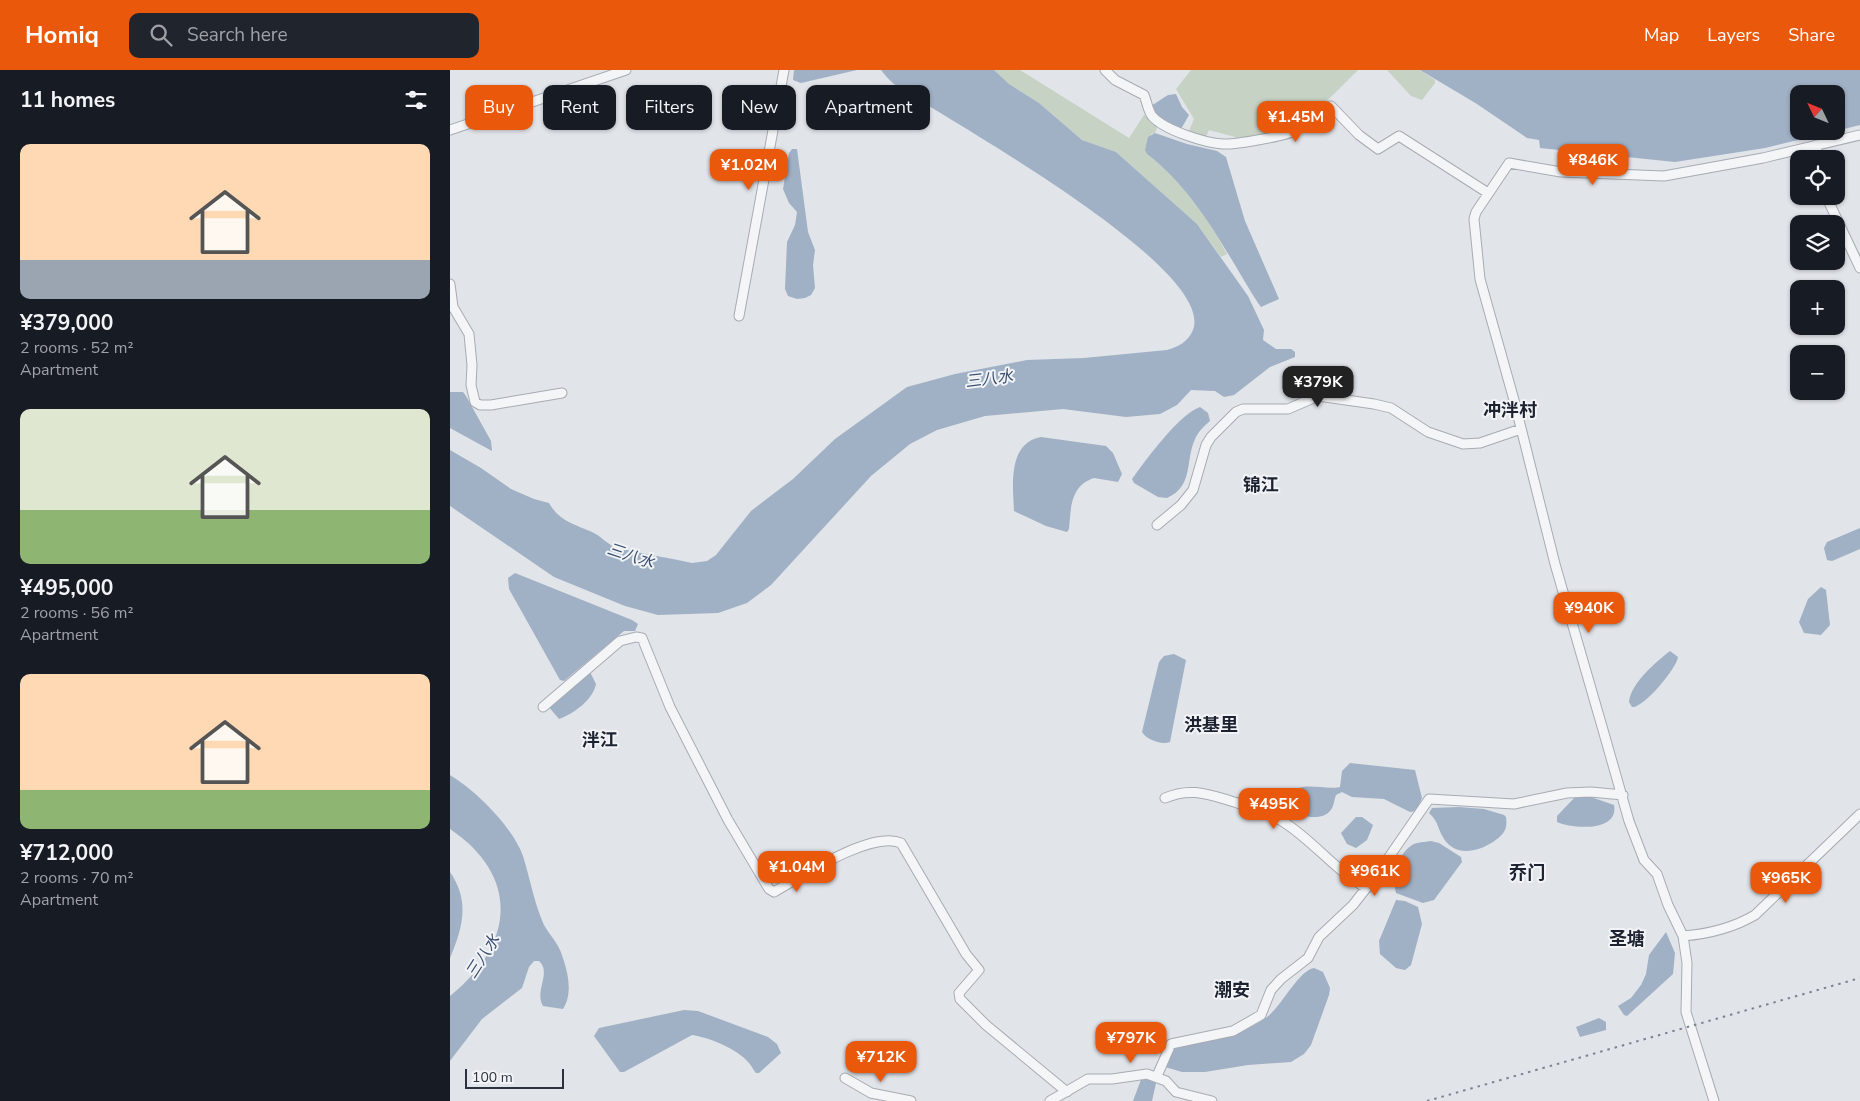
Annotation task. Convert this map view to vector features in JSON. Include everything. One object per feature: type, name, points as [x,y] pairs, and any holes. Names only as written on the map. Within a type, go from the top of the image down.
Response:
[{"type":"street","points":[[450,130],[626,70]]},
{"type":"street","points":[[739,316],[784,70]]},
{"type":"street","points":[[1105,70],[1115,80],[1142,94],[1150,114],[1158,122],[1174,130],[1205,140],[1227,144],[1292,132],[1322,109],[1332,106],[1359,135],[1378,149],[1399,136],[1488,193]]},
{"type":"street","points":[[1714,1101],[1686,1012],[1687,963],[1683,936],[1657,874],[1644,860],[1555,564],[1480,279],[1474,219],[1476,212],[1509,163],[1561,172],[1664,176],[1763,158],[1860,135]]},
{"type":"street","points":[[1816,145],[1817,150]]},
{"type":"street","points":[[1830,205],[1860,268]]},
{"type":"street","points":[[450,284],[453,308],[469,334],[472,365],[471,385],[475,402],[480,405],[491,405],[562,393]]},
{"type":"street","points":[[1157,525],[1181,505],[1194,488],[1206,445],[1212,436],[1236,412],[1243,409],[1288,409],[1316,396],[1374,404],[1392,408],[1428,432],[1463,444],[1480,444],[1521,429]]},
{"type":"street","points":[[543,707],[620,640],[636,637],[642,638],[670,707],[728,820],[768,889],[774,892],[867,845],[885,840],[901,843],[966,954],[979,970],[959,993],[960,999],[986,1025],[1067,1092]]},
{"type":"street","points":[[1164,798],[1178,792],[1193,790],[1262,811],[1294,829],[1352,880],[1367,888]]},
{"type":"street","points":[[1157,1076],[1171,1044],[1233,1031],[1261,1015],[1276,985],[1308,958],[1319,937],[1347,911],[1367,888],[1430,799],[1514,804],[1567,794],[1591,792],[1623,795]]},
{"type":"street","points":[[1683,936],[1703,935],[1745,921],[1755,915],[1860,814]]},
{"type":"street","points":[[1050,1101],[1091,1079],[1112,1079],[1147,1074],[1157,1076],[1169,1084],[1176,1092],[1212,1101]]},
{"type":"street","points":[[845,1078],[872,1093],[911,1101]]},
{"type":"green space","points":[[994,70],[1020,70],[1129,138],[1144,115],[1158,125],[1155,133],[1151,134],[1147,154],[1182,187],[1211,226],[1227,254],[1221,257],[1197,224],[1116,152],[1082,140],[1039,103],[1009,84]]},
{"type":"green space","points":[[1191,70],[1358,70],[1296,127],[1236,140],[1235,137],[1209,130],[1206,137],[1189,131],[1194,119],[1176,89]]},
{"type":"green space","points":[[1387,70],[1420,70],[1435,80],[1435,83],[1422,100],[1411,96]]},
{"type":"water","points":[[794,70],[857,70],[801,83],[793,80]]},
{"type":"water","name":"三八水","points":[[881,70],[994,70],[1009,84],[1039,103],[1082,140],[1116,152],[1197,224],[1248,296],[1264,330],[1263,340],[1276,349],[1291,349],[1295,352],[1295,357],[1270,367],[1234,395],[1224,397],[1215,391],[1191,390],[1177,405],[1160,414],[1126,417],[1063,409],[985,416],[937,430],[910,444],[871,476],[771,585],[747,603],[718,613],[658,615],[625,606],[554,577],[450,506],[450,450],[481,468],[511,489],[549,503],[562,518],[595,534],[615,547],[692,563],[707,561],[716,555],[751,511],[793,479],[835,439],[907,387],[955,374],[1027,360],[1084,358],[1167,350],[1179,346],[1188,338],[1193,330],[1189,303],[1163,270],[1122,233],[1016,160],[930,106],[930,85],[896,85]]},
{"type":"water","points":[[1420,70],[1860,70],[1860,125],[1845,129],[1845,85],[1790,85],[1790,140],[1798,140],[1765,148],[1675,162],[1540,148],[1539,140],[1527,138],[1477,104]]},
{"type":"water","points":[[1176,94],[1182,107],[1189,115],[1181,129],[1158,118],[1151,106],[1168,95]]},
{"type":"water","points":[[1155,133],[1187,144],[1217,151],[1226,157],[1245,221],[1279,299],[1261,307],[1258,303],[1222,243],[1196,205],[1165,169],[1147,154],[1145,150],[1148,137]]},
{"type":"water","points":[[792,149],[797,149],[808,232],[815,250],[813,265],[815,288],[811,295],[797,299],[788,296],[785,289],[787,242],[795,225],[797,212],[789,203],[783,189],[789,153]]},
{"type":"water","points":[[450,392],[463,392],[466,396],[491,441],[492,451],[450,428]]},
{"type":"water","points":[[1200,407],[1208,413],[1210,421],[1201,429],[1195,439],[1185,480],[1176,493],[1167,498],[1158,497],[1134,483],[1132,479],[1163,439],[1182,419]]},
{"type":"water","points":[[1041,437],[1106,446],[1113,453],[1122,474],[1118,482],[1094,478],[1080,486],[1071,506],[1069,529],[1067,532],[1046,526],[1014,511],[1013,479],[1017,457],[1022,448],[1030,441]]},
{"type":"water","points":[[1860,528],[1860,549],[1832,561],[1827,560],[1824,548],[1827,542]]},
{"type":"water","points":[[515,573],[632,620],[638,624],[635,631],[624,631],[564,681],[560,680],[509,589],[508,578]]},
{"type":"water","points":[[1821,587],[1826,590],[1830,625],[1821,635],[1804,633],[1799,622],[1808,599]]},
{"type":"water","points":[[1670,651],[1678,657],[1672,670],[1644,702],[1632,707],[1629,702],[1634,688],[1651,667]]},
{"type":"water","points":[[1174,654],[1186,660],[1170,742],[1166,743],[1151,739],[1142,732],[1159,662],[1164,656]]},
{"type":"water","points":[[590,672],[596,684],[591,696],[576,710],[559,719],[548,706]]},
{"type":"water","points":[[1350,763],[1415,770],[1422,798],[1416,811],[1410,812],[1384,799],[1352,797],[1342,792],[1336,795],[1330,811],[1322,816],[1306,816],[1291,811],[1288,799],[1292,793],[1303,787],[1340,787],[1342,771]]},
{"type":"water","points":[[450,775],[471,790],[492,810],[511,833],[518,845],[544,925],[563,957],[569,988],[563,1009],[543,1006],[540,994],[544,976],[543,965],[539,961],[534,961],[529,967],[522,988],[482,1019],[450,1061],[450,996],[471,976],[487,955],[497,933],[501,911],[498,889],[489,868],[473,848],[450,829]]},
{"type":"water","points":[[1577,795],[1591,797],[1614,805],[1614,814],[1602,824],[1593,826],[1573,826],[1557,822],[1557,816]]},
{"type":"water","points":[[1459,807],[1484,809],[1504,815],[1506,817],[1506,825],[1504,832],[1493,842],[1474,850],[1467,851],[1454,848],[1444,839],[1436,822],[1429,813],[1432,808]]},
{"type":"water","points":[[1356,817],[1362,817],[1373,825],[1367,840],[1356,848],[1347,844],[1341,833]]},
{"type":"water","points":[[1431,841],[1439,843],[1461,857],[1462,862],[1434,900],[1423,903],[1396,893],[1395,873],[1403,854],[1414,844]]},
{"type":"water","points":[[450,872],[460,893],[462,914],[458,936],[450,958]]},
{"type":"water","points":[[1396,900],[1405,901],[1418,907],[1422,924],[1411,965],[1405,970],[1396,968],[1380,954],[1379,941]]},
{"type":"water","points":[[1666,932],[1675,953],[1673,974],[1627,1016],[1624,1015],[1618,1006],[1631,998],[1641,985],[1646,974],[1649,955]]},
{"type":"water","points":[[1314,968],[1323,972],[1330,988],[1311,1045],[1304,1054],[1291,1062],[1248,1065],[1205,1072],[1182,1072],[1165,1067],[1171,1052],[1176,1046],[1235,1033],[1257,1024],[1273,1012],[1302,975]]},
{"type":"water","points":[[684,1010],[698,1011],[768,1037],[777,1044],[781,1053],[759,1073],[756,1073],[750,1064],[738,1053],[714,1041],[692,1035],[624,1072],[620,1072],[594,1036],[599,1028]]},
{"type":"water","points":[[1599,1018],[1606,1022],[1606,1030],[1580,1037],[1576,1027]]},
{"type":"water","points":[[1142,1077],[1156,1083],[1152,1101],[1133,1101]]},
{"type":"railway","points":[[1427,1101],[1860,978]]},
{"type":"district","name":"冲泮村","points":[[1510,410]]},
{"type":"district","name":"锦江","points":[[1261,485]]},
{"type":"district","name":"洪基里","points":[[1211,725]]},
{"type":"district","name":"泮江","points":[[600,740]]},
{"type":"district","name":"乔门","points":[[1527,873]]},
{"type":"district","name":"圣塘","points":[[1627,939]]},
{"type":"district","name":"潮安","points":[[1232,990]]}]
